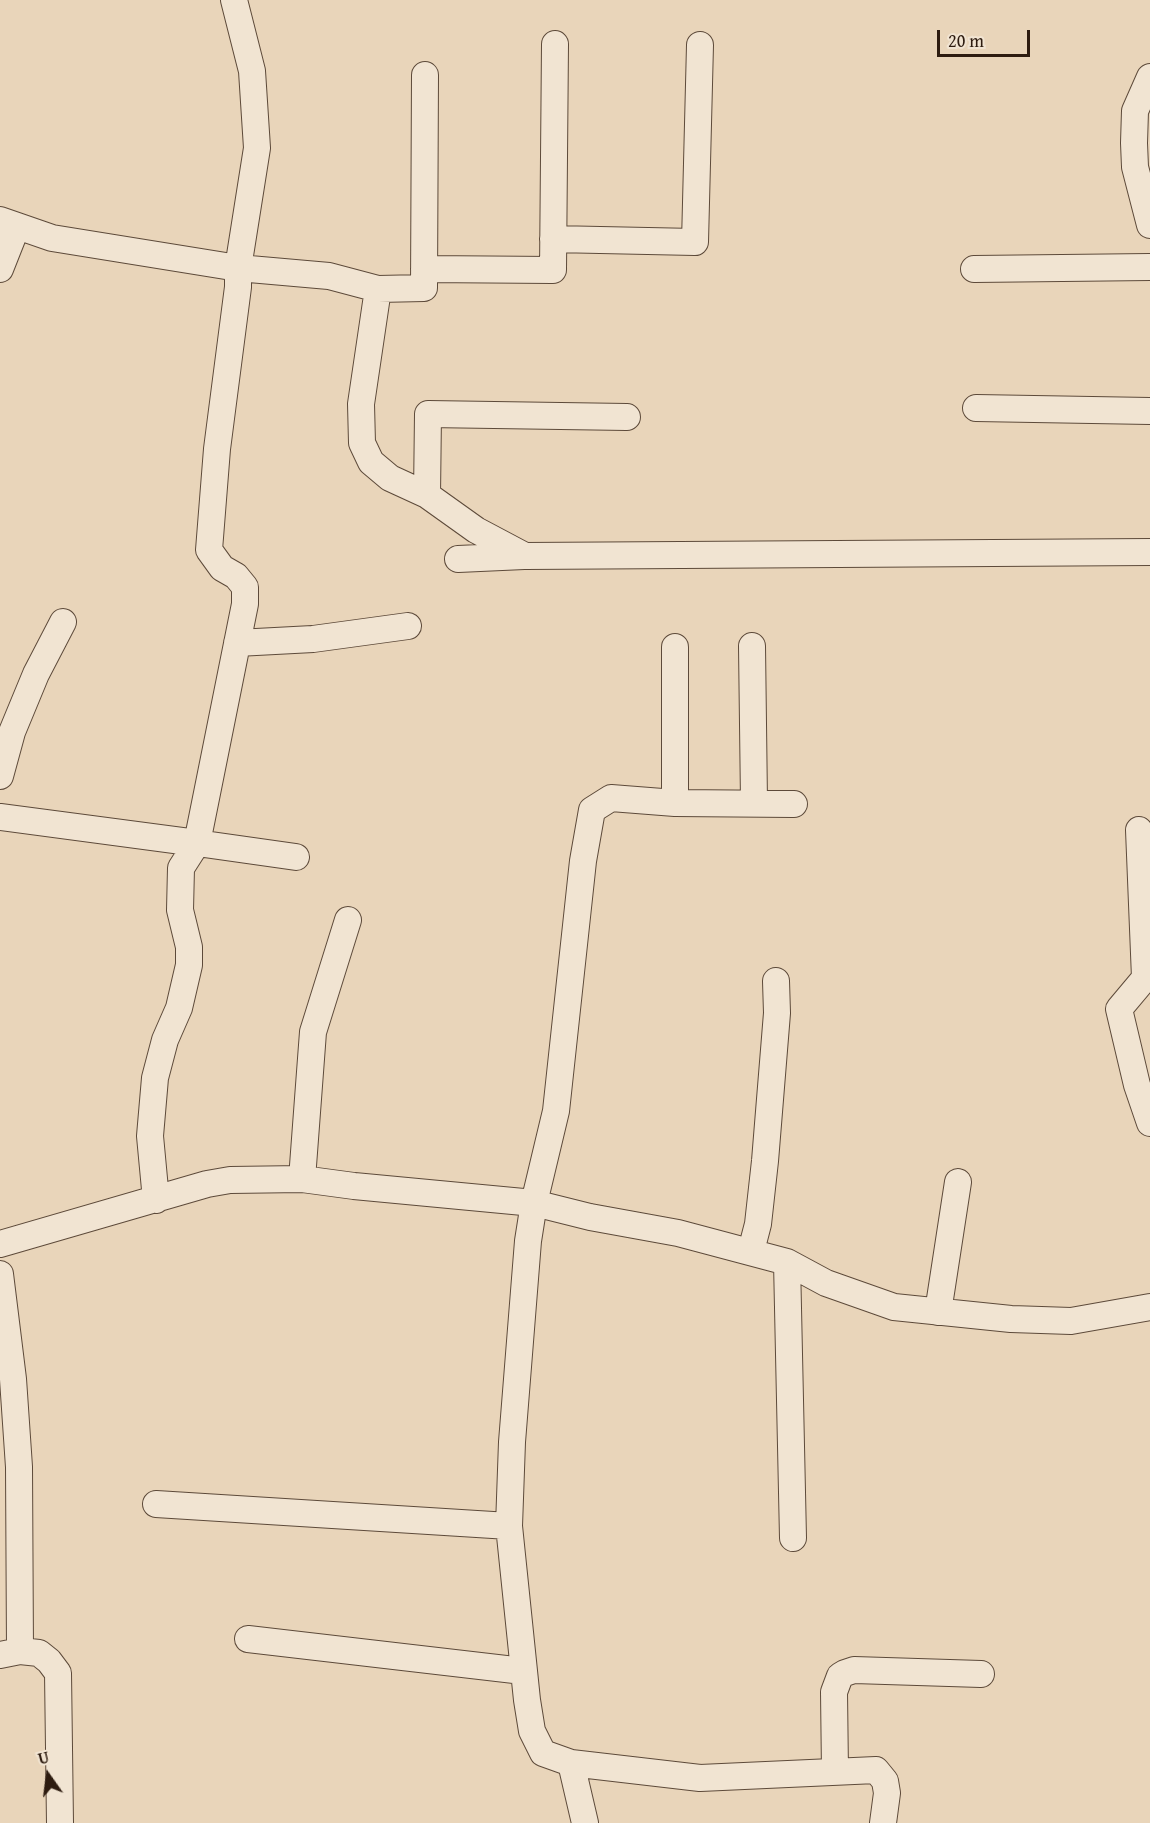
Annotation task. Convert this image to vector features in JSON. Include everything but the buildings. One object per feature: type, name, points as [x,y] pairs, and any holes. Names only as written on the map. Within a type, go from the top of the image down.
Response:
[{"type":"street","points":[[156,1200],[150,1136],[155,1078],[165,1040],[179,1008],[189,966],[189,947],[180,910],[181,868],[197,843],[245,604],[245,587],[236,576],[222,568],[209,550],[217,449],[238,287],[238,268],[258,148],[252,71],[234,0]]},
{"type":"street","points":[[424,269],[553,270],[555,44]]},
{"type":"street","points":[[553,239],[695,242],[700,45]]},
{"type":"street","points":[[0,269],[9,223],[52,238],[238,268],[329,276],[378,289],[424,288],[426,75]]},
{"type":"street","points":[[1150,77],[1136,111],[1142,146],[1135,167],[1150,225]]},
{"type":"street","points":[[974,269],[1150,267]]},
{"type":"street","points":[[378,289],[361,404],[362,442],[371,462],[390,478],[427,495],[476,530],[525,556]]},
{"type":"street","points":[[976,408],[1150,411]]},
{"type":"street","points":[[427,495],[428,414],[627,417]]},
{"type":"street","points":[[458,559],[525,556],[1150,552]]},
{"type":"street","points":[[0,776],[12,732],[36,674],[63,622]]},
{"type":"street","points":[[237,644],[314,639],[408,626]]},
{"type":"street","points":[[675,646],[675,803]]},
{"type":"street","points":[[752,646],[754,802]]},
{"type":"street","points":[[794,804],[675,803],[610,798],[592,810],[556,1111],[534,1203],[528,1241],[517,1373],[509,1526],[523,1671],[532,1731],[543,1753],[571,1763],[699,1778],[876,1770],[885,1780],[888,1793],[883,1823]]},
{"type":"street","points":[[0,817],[296,857]]},
{"type":"street","points":[[1139,830],[1144,978],[1119,1009],[1137,1085],[1150,1123]]},
{"type":"street","points":[[302,1179],[313,1032],[348,920]]},
{"type":"street","points":[[751,1251],[758,1224],[765,1161],[777,1013],[776,981]]},
{"type":"street","points":[[0,1244],[230,1180],[302,1179],[534,1203],[751,1251],[787,1262],[826,1283],[894,1307],[1011,1319],[1071,1321],[1150,1307]]},
{"type":"street","points":[[938,1312],[958,1182]]},
{"type":"street","points":[[787,1262],[792,1538]]},
{"type":"street","points":[[0,1274],[13,1379],[19,1467],[10,1653],[39,1653],[58,1673],[60,1823]]},
{"type":"street","points":[[156,1504],[509,1526]]},
{"type":"street","points":[[248,1640],[523,1671]]},
{"type":"street","points":[[835,1772],[834,1692],[840,1676],[845,1672],[854,1670],[981,1674]]},
{"type":"street","points":[[571,1763],[585,1823]]}]
